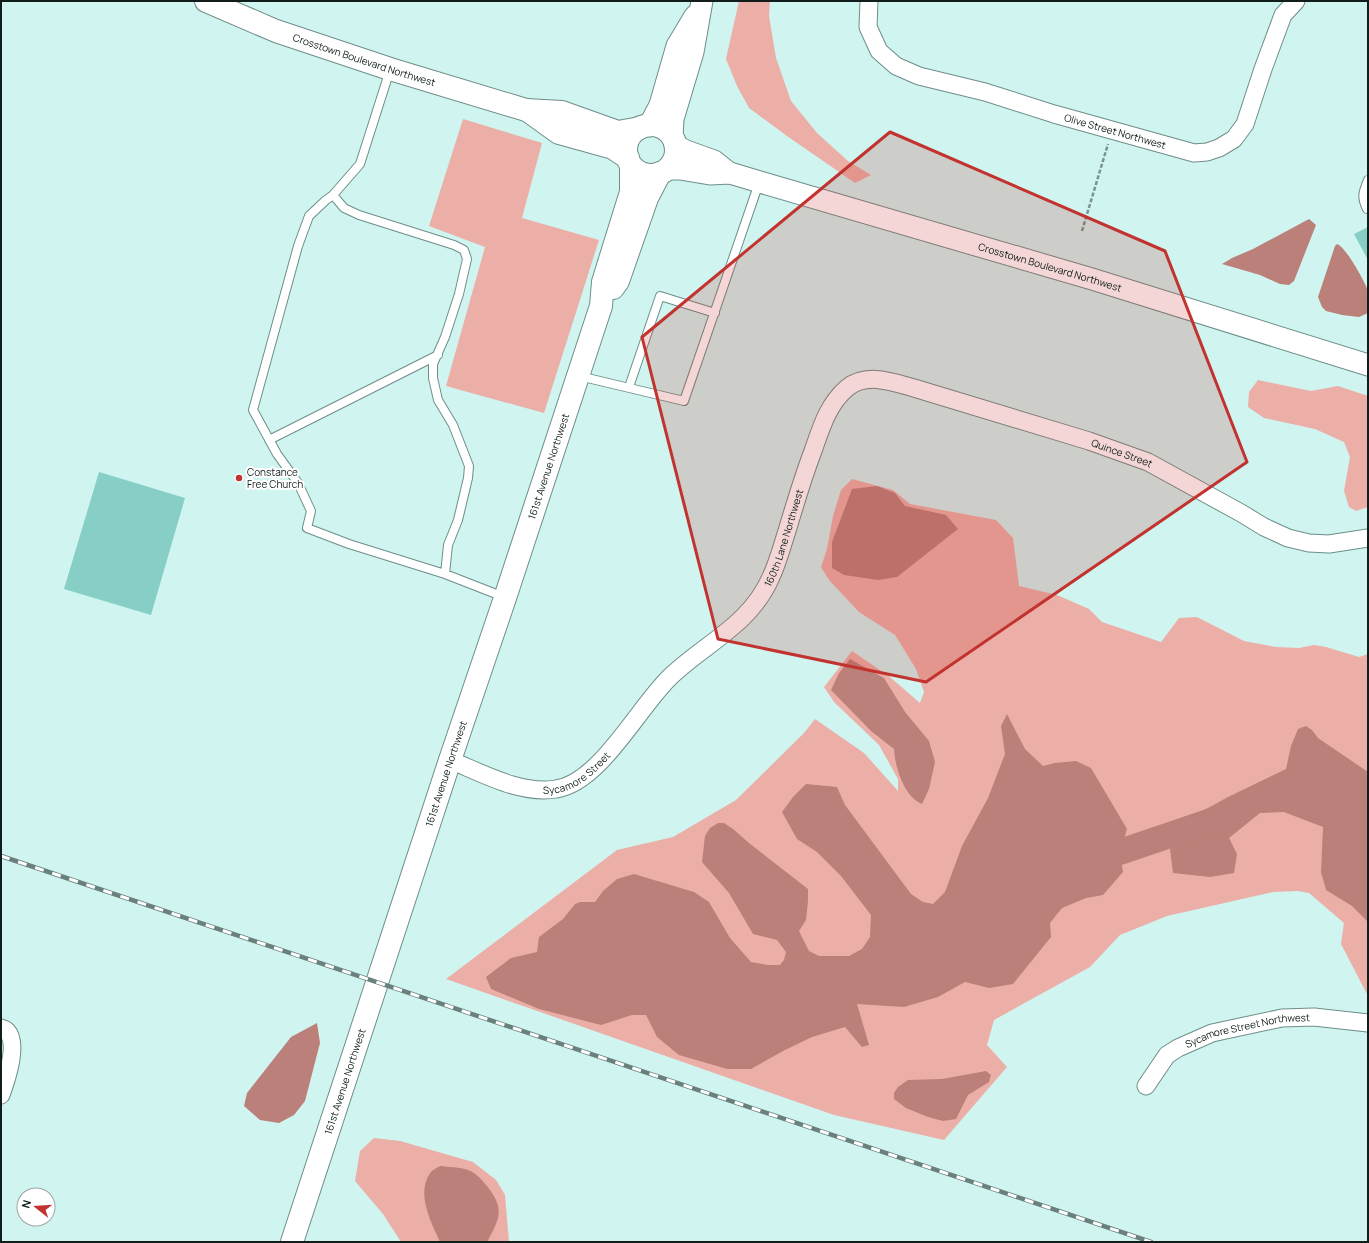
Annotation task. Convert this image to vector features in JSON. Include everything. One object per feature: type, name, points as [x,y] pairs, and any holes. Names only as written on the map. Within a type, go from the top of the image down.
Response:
[{"type":"main road","name":"Crosstown Boulevard Northwest","points":[[206,1],[276,31],[390,69],[526,110],[562,112],[618,132],[644,127]]},
{"type":"main road","name":"Crosstown Boulevard Northwest","points":[[526,110],[559,133],[613,148],[630,162]]},
{"type":"main road","points":[[658,126],[666,130],[674,141],[676,154],[673,163],[664,171],[653,175],[637,171],[630,162],[626,150],[628,141],[633,134],[644,127],[658,126]]},
{"type":"main road","name":"161st Avenue Northwest","points":[[292,1242],[601,306],[603,282],[631,192],[630,162]]},
{"type":"main road","name":"161st Avenue Northwest","points":[[601,306],[618,281],[647,198],[664,171]]},
{"type":"street","name":"Olive Street Northwest","points":[[869,1],[868,27],[879,51],[896,66],[919,76],[985,92],[1054,114],[1194,153],[1207,152],[1219,148],[1234,139],[1245,124],[1283,15],[1296,1]]},
{"type":"street","points":[[644,127],[660,105],[677,46],[702,3]]},
{"type":"street","points":[[674,141],[673,119],[693,52],[702,3]]},
{"type":"street","name":"Crosstown Boulevard Northwest","points":[[674,141],[686,151],[714,161],[730,173]]},
{"type":"street","name":"Crosstown Boulevard Northwest","points":[[664,171],[680,169],[710,174],[730,173],[1092,279],[1367,363]]},
{"type":"street","name":"Quince Street","points":[[864,379],[890,381],[914,388],[1089,441],[1148,462],[1264,527],[1288,538],[1309,543],[1329,544],[1368,538]]},
{"type":"street","name":"160th Lane Northwest","points":[[671,676],[741,621],[761,598],[778,559],[823,422],[834,402],[848,387],[864,379]]},
{"type":"street","name":"Sycamore Street","points":[[450,760],[510,784],[536,790],[557,789],[575,782],[592,770],[608,754],[652,697],[671,676]]},
{"type":"street","name":"Sycamore Street Northwest","points":[[1146,1086],[1167,1055],[1178,1048],[1212,1033],[1282,1018],[1314,1017],[1368,1023]]},
{"type":"street","points":[[1,1028],[7,1031],[12,1042],[10,1069],[1,1095]]},
{"type":"lane","points":[[390,69],[360,164],[333,195],[309,216],[298,246],[253,410],[276,454],[298,483],[311,511],[307,528],[349,544],[445,574],[505,598]]},
{"type":"lane","points":[[1367,209],[1363,201],[1364,190],[1368,180]]},
{"type":"lane","points":[[579,376],[684,401],[760,182]]},
{"type":"lane","points":[[333,195],[344,208],[359,215],[454,245],[464,250],[467,259],[459,294],[445,337],[433,364],[433,378],[438,400],[453,425],[469,466],[468,478],[458,520],[448,545],[445,574]]},
{"type":"lane","points":[[629,387],[660,296],[714,313]]},
{"type":"lane","points":[[269,440],[438,355]]},
{"type":"path","points":[[1082,231],[1112,130]]},
{"type":"highlighted area","points":[[890,132],[1165,251],[1247,462],[926,682],[718,639],[642,337]]},
{"type":"shaded area","points":[[739,1],[770,1],[769,16],[776,58],[791,101],[817,133],[848,161],[871,175],[855,183],[749,108],[737,86],[726,59]]},
{"type":"shaded area","points":[[463,119],[542,143],[522,218],[599,240],[544,413],[446,386],[485,247],[429,226]]},
{"type":"shaded area","points":[[1309,219],[1316,225],[1294,281],[1289,285],[1280,284],[1260,275],[1222,264],[1253,249]]},
{"type":"shaded area","points":[[1337,244],[1350,258],[1368,291],[1368,313],[1359,317],[1326,311],[1322,307],[1318,297],[1335,246]]},
{"type":"shaded area","points":[[1258,380],[1311,391],[1338,386],[1368,396],[1368,507],[1356,511],[1349,507],[1344,491],[1350,457],[1344,442],[1315,429],[1264,418],[1248,407],[1249,392]]},
{"type":"shaded area","points":[[852,479],[893,490],[910,504],[996,520],[1013,538],[1019,586],[1057,595],[1089,609],[1102,622],[1161,642],[1179,618],[1197,617],[1244,641],[1276,647],[1299,648],[1314,645],[1359,657],[1368,654],[1368,996],[1341,944],[1344,923],[1309,893],[1298,891],[1273,892],[1167,916],[1120,935],[1090,967],[994,1020],[987,1045],[1007,1067],[944,1140],[834,1115],[446,979],[617,850],[673,837],[736,800],[804,733],[815,719],[864,753],[898,791],[898,779],[879,745],[834,702],[824,687],[852,651],[890,677],[920,703],[924,692],[916,669],[895,635],[859,612],[829,580],[821,567],[827,549],[833,516],[841,490]]},
{"type":"shaded area","points":[[877,486],[895,493],[905,506],[946,515],[958,529],[897,577],[878,580],[844,575],[832,568],[832,542],[852,489]]},
{"type":"shaded area","points":[[850,659],[884,678],[905,712],[929,741],[935,762],[929,789],[922,804],[910,795],[905,788],[896,764],[894,749],[871,731],[831,690],[839,673]]},
{"type":"shaded area","points":[[1007,714],[1025,749],[1043,766],[1076,761],[1091,768],[1127,829],[1120,852],[1123,872],[1103,895],[1086,898],[1062,908],[1050,923],[1051,937],[1013,984],[989,988],[965,982],[938,997],[904,1007],[857,1004],[869,1045],[862,1047],[845,1027],[812,1037],[751,1069],[727,1069],[679,1055],[657,1037],[646,1015],[632,1015],[601,1025],[539,1009],[491,989],[486,977],[511,958],[537,952],[539,937],[563,919],[575,904],[580,902],[595,902],[603,891],[617,879],[634,874],[694,892],[709,902],[730,938],[751,962],[768,965],[780,965],[784,960],[786,952],[777,940],[753,934],[729,893],[702,862],[705,836],[710,828],[718,823],[724,823],[733,829],[808,889],[806,920],[799,931],[809,951],[819,956],[849,956],[862,949],[870,937],[871,915],[841,876],[817,852],[797,839],[782,812],[793,797],[806,784],[837,787],[845,805],[911,894],[923,902],[933,904],[945,892],[962,846],[988,798],[1005,754],[1001,726]]},
{"type":"shaded area","points":[[1306,726],[1312,730],[1318,738],[1368,772],[1368,922],[1352,906],[1326,890],[1321,872],[1323,827],[1284,812],[1260,813],[1229,838],[1237,854],[1234,873],[1210,877],[1173,873],[1170,849],[1197,814],[1286,769],[1291,746],[1298,729]]},
{"type":"shaded area","points":[[317,1023],[320,1043],[305,1101],[294,1115],[279,1123],[260,1120],[244,1106],[247,1093],[291,1037]]},
{"type":"shaded area","points":[[986,1071],[991,1075],[989,1082],[968,1095],[956,1119],[943,1121],[928,1117],[906,1108],[894,1099],[894,1093],[898,1087],[908,1080],[942,1079]]},
{"type":"shaded area","points":[[374,1138],[400,1141],[473,1162],[496,1180],[505,1195],[509,1242],[401,1242],[383,1214],[355,1181],[360,1151]]},
{"type":"shaded area","points":[[440,1166],[462,1168],[471,1171],[481,1179],[493,1194],[499,1214],[487,1242],[440,1242],[426,1208],[424,1190],[430,1173]]},
{"type":"building","points":[[1368,227],[1368,260],[1354,234]]},
{"type":"building","points":[[99,472],[185,498],[151,615],[64,589]]},
{"type":"waterway","points":[[1120,852],[1217,819]]},
{"type":"railway","points":[[1,856],[1151,1242]]},
{"type":"place","name":"Constance Free Church","points":[[239,478]]}]
